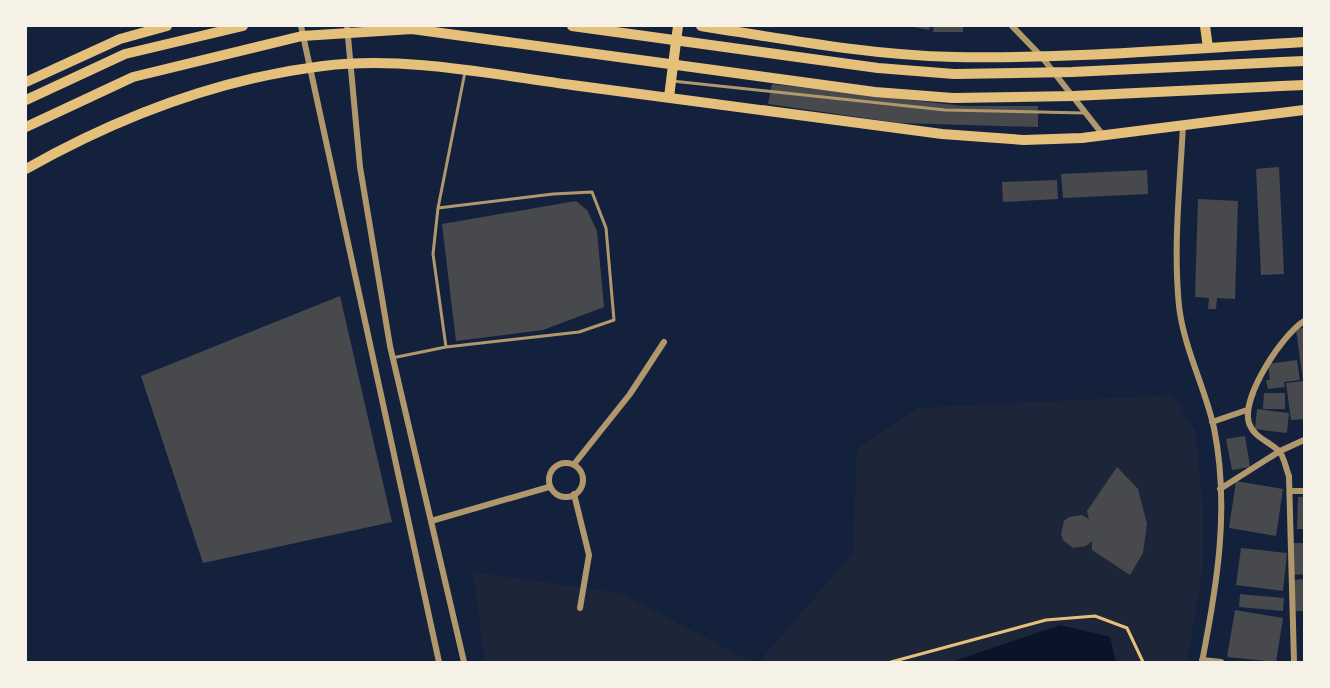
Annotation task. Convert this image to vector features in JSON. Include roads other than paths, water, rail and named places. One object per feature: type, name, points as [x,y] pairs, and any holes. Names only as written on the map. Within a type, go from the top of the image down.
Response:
[{"type":"main road","points":[[26,82],[120,39],[166,26]]},
{"type":"main road","points":[[26,100],[125,54],[243,26]]},
{"type":"main road","points":[[572,26],[878,68],[954,74],[1072,72],[1305,61]]},
{"type":"main road","points":[[669,98],[678,26]]},
{"type":"main road","points":[[701,26],[878,51],[953,57],[1041,56],[1305,42]]},
{"type":"main road","points":[[1205,26],[1208,48]]},
{"type":"main road","points":[[26,127],[133,77],[302,36],[412,29],[875,92],[953,98],[1073,96],[1305,85]]},
{"type":"main road","points":[[26,169],[96,130],[167,104],[221,87],[308,69],[352,65],[420,64],[942,134],[1024,140],[1103,135],[1305,110]]},
{"type":"street","points":[[301,26],[308,69],[439,663]]},
{"type":"street","points":[[347,26],[357,141],[392,358],[464,663]]},
{"type":"street","points":[[1012,26],[1041,56],[1103,135]]},
{"type":"street","points":[[1183,125],[1177,220],[1179,306],[1188,350],[1212,422],[1220,489],[1222,536],[1217,584],[1202,661],[1221,663]]},
{"type":"street","points":[[1293,663],[1291,491],[1280,451],[1254,432],[1247,410],[1262,375],[1279,346],[1305,321]]},
{"type":"street","points":[[575,464],[630,394],[664,342]]},
{"type":"street","points":[[1212,422],[1247,410]]},
{"type":"street","points":[[1220,489],[1280,451],[1305,440]]},
{"type":"street","points":[[563,463],[575,464],[583,475],[581,490],[574,494],[560,496],[549,487],[551,469],[563,463]]},
{"type":"street","points":[[431,521],[549,487]]},
{"type":"street","points":[[1291,491],[1305,491]]},
{"type":"street","points":[[574,494],[589,555],[580,608]]},
{"type":"lane","points":[[446,347],[433,254],[438,208],[465,70]]},
{"type":"lane","points":[[671,81],[945,110],[1086,113]]},
{"type":"lane","points":[[392,358],[446,347],[579,332],[614,320],[606,228],[592,192],[553,194],[438,208]]}]
